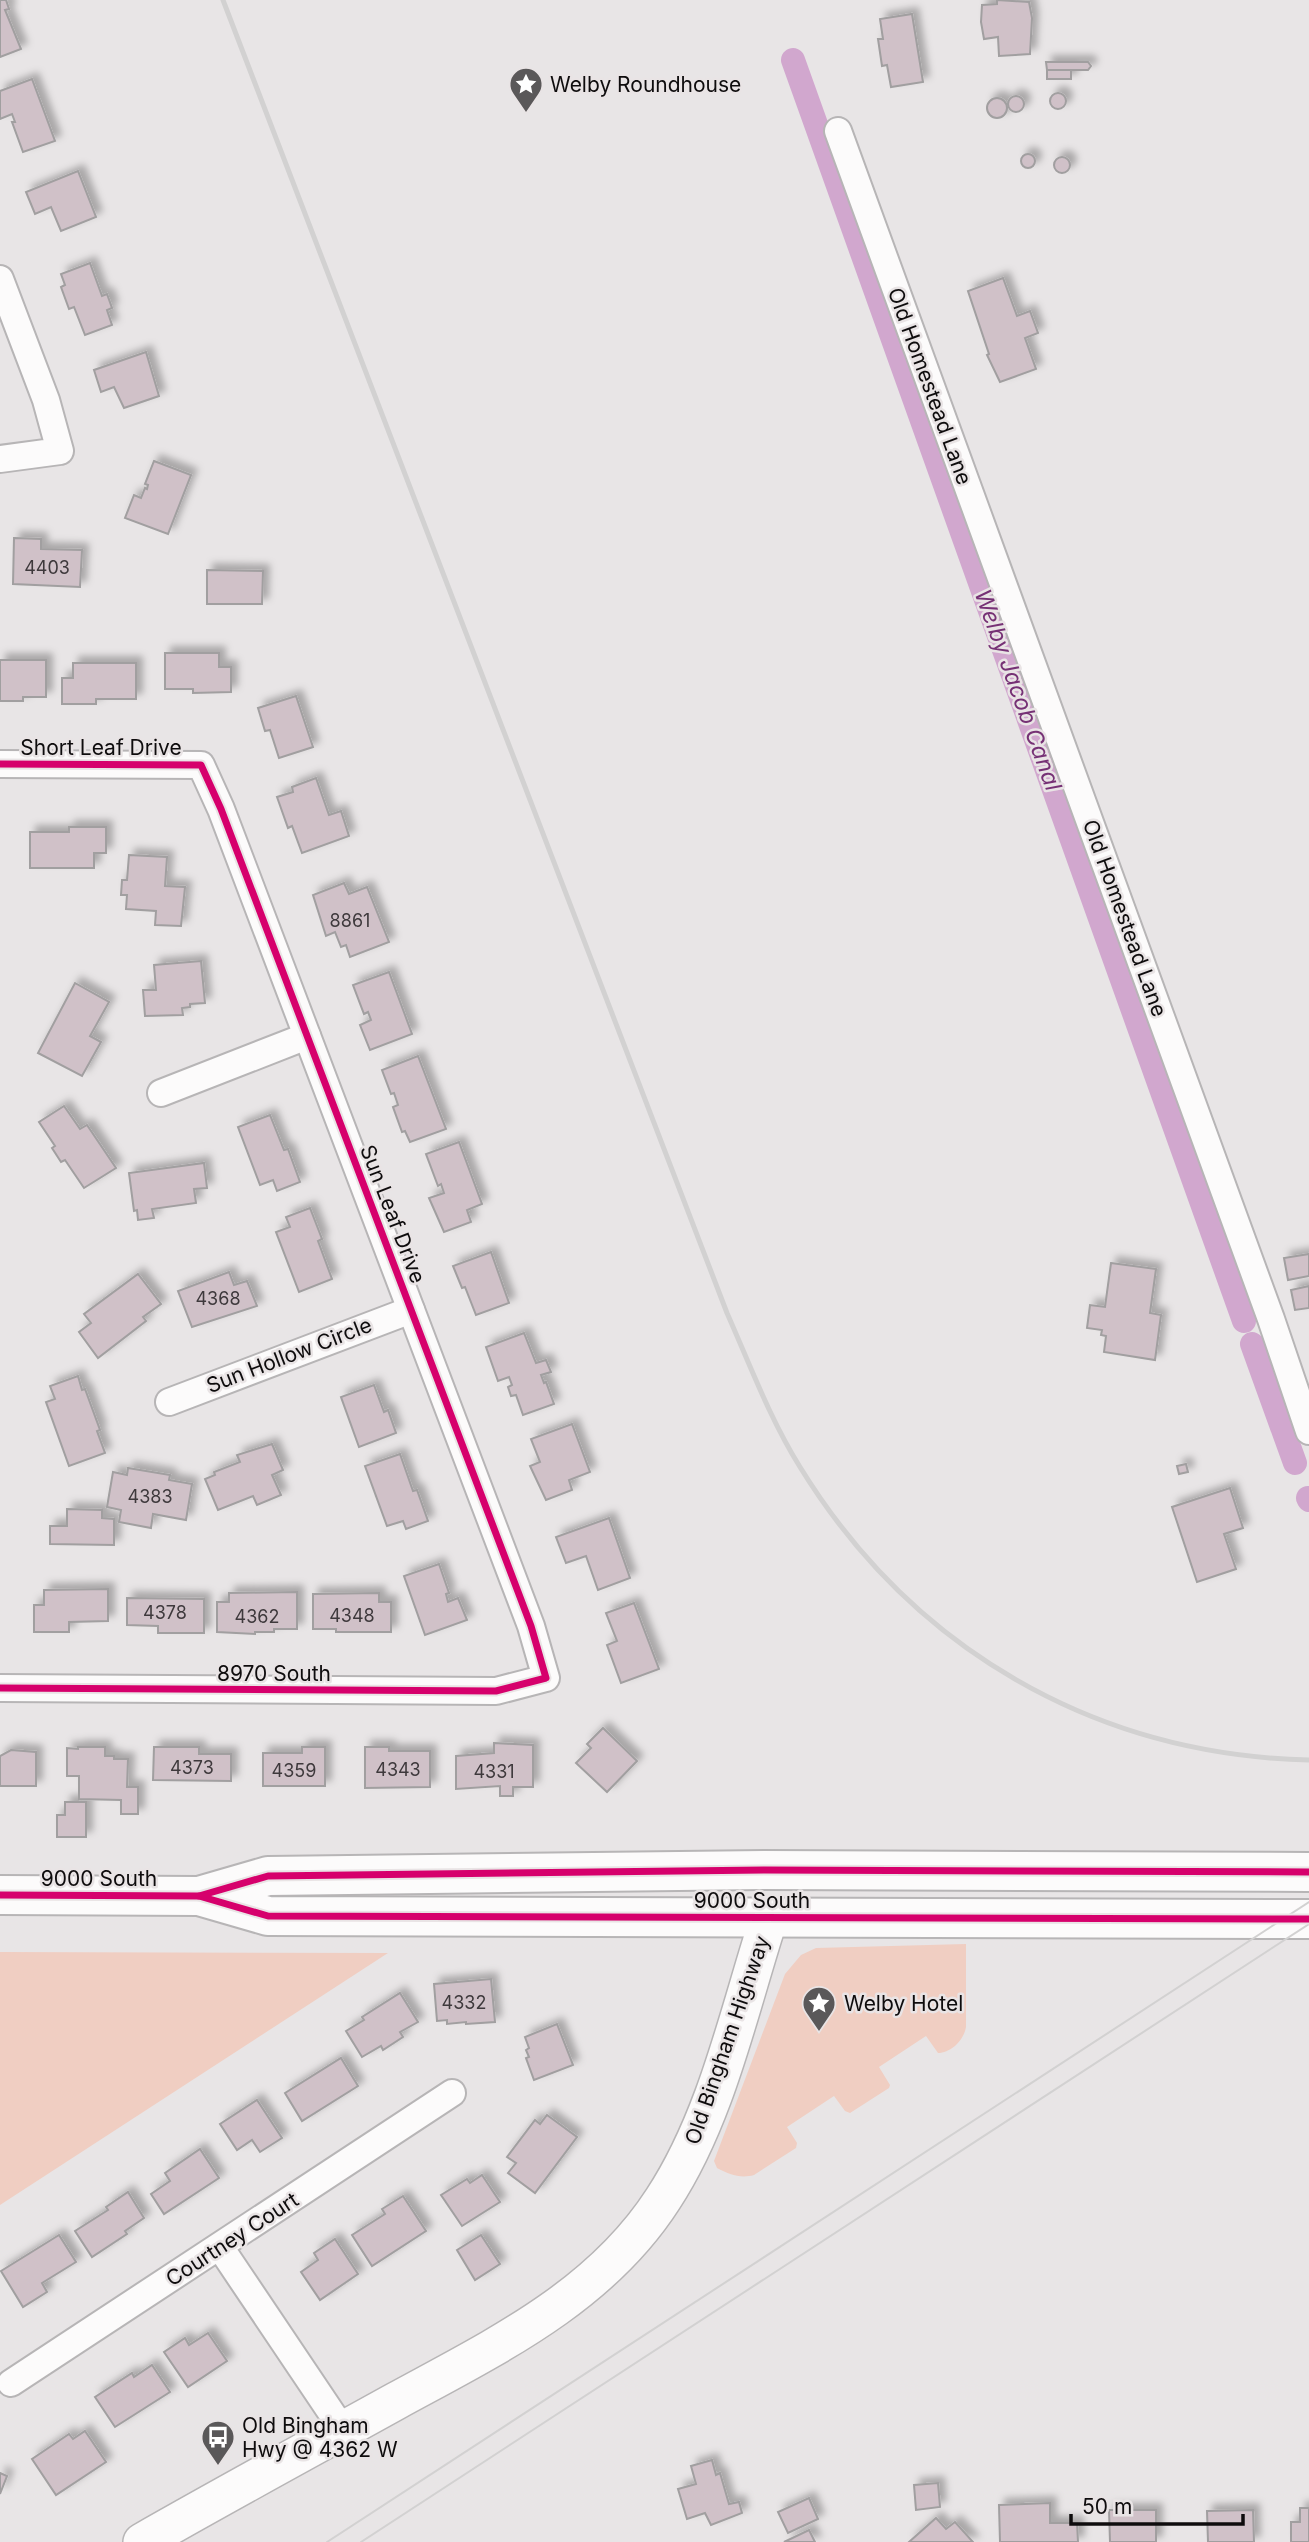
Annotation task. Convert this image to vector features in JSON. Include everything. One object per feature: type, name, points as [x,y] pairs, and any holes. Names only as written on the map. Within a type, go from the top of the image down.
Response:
[{"type":"main road","name":"9000 South","points":[[199,1896],[268,1876],[764,1870],[1309,1872]]},
{"type":"main road","points":[[769,1918],[780,1901],[790,1897],[1084,1895],[1169,1890],[1262,1871]]},
{"type":"main road","name":"9000 South","points":[[0,1895],[199,1896],[268,1916],[1309,1919]]},
{"type":"main road","name":"Old Bingham Highway","points":[[142,2542],[512,2337],[546,2316],[597,2276],[642,2229],[681,2169],[726,2055],[769,1918]]},
{"type":"street","name":"Old Homestead Lane","points":[[838,131],[1271,1319],[1309,1431]]},
{"type":"street","points":[[0,279],[46,400],[60,451],[0,459]]},
{"type":"street","name":"Short Leaf Drive","points":[[0,764],[201,765]]},
{"type":"street","name":"Sun Leaf Drive","points":[[201,765],[221,809],[531,1626],[546,1678]]},
{"type":"street","points":[[161,1093],[307,1036]]},
{"type":"street","name":"Sun Hollow Circle","points":[[169,1402],[411,1310]]},
{"type":"street","name":"8970 South","points":[[0,1688],[496,1691],[546,1678]]},
{"type":"street","name":"Courtney Court","points":[[12,2383],[452,2093]]},
{"type":"street","points":[[220,2247],[343,2430]]},
{"type":"shaded area","points":[[966,1944],[966,2027],[963,2037],[956,2045],[948,2051],[938,2053],[926,2036],[879,2067],[890,2085],[889,2088],[850,2113],[845,2111],[834,2096],[787,2127],[797,2143],[796,2148],[754,2175],[739,2176],[717,2168],[714,2161],[785,1974],[801,1955],[816,1948]]},
{"type":"shaded area","points":[[0,1952],[388,1953],[0,2205]]},
{"type":"building","points":[[0,0],[6,0],[9,9],[5,10],[21,49],[0,57]]},
{"type":"building","points":[[997,0],[1029,2],[1032,18],[1030,54],[999,56],[998,37],[984,39],[982,5],[997,4]]},
{"type":"building","points":[[912,14],[923,82],[891,87],[887,65],[882,66],[878,39],[883,39],[880,19]]},
{"type":"building","points":[[1046,62],[1088,62],[1091,66],[1088,70],[1047,70]]},
{"type":"building","points":[[1047,70],[1071,70],[1071,79],[1047,79]]},
{"type":"building","points":[[32,79],[55,141],[23,152],[12,122],[15,122],[12,114],[0,119],[0,91]]},
{"type":"building","points":[[1058,93],[1066,101],[1058,109],[1050,101]]},
{"type":"building","points":[[1016,96],[1024,104],[1016,112],[1008,104]]},
{"type":"building","points":[[997,98],[1004,101],[1007,108],[1004,115],[997,118],[990,115],[987,108],[990,101]]},
{"type":"building","points":[[1025,154],[1031,154],[1035,161],[1031,168],[1025,168],[1021,164],[1021,158]]},
{"type":"building","points":[[1062,157],[1070,165],[1062,173],[1054,165]]},
{"type":"building","points":[[78,171],[96,217],[61,231],[51,207],[35,214],[26,192]]},
{"type":"building","points":[[90,263],[102,296],[107,294],[112,308],[107,310],[112,325],[85,335],[74,307],[69,309],[61,287],[65,285],[61,274]]},
{"type":"building","points":[[1003,278],[1017,316],[1030,311],[1038,333],[1025,338],[1036,369],[1000,382],[987,355],[989,354],[968,291]]},
{"type":"building","points":[[146,352],[159,396],[124,408],[114,387],[101,392],[94,370]]},
{"type":"building","points":[[154,461],[191,475],[168,534],[125,518],[134,495],[141,498],[145,488],[147,489],[148,485],[145,484]]},
{"type":"building","points":[[14,538],[41,539],[41,549],[82,550],[80,587],[13,584]]},
{"type":"building","points":[[207,570],[263,571],[262,604],[207,604]]},
{"type":"building","points":[[165,653],[219,653],[219,667],[231,667],[231,692],[193,693],[193,689],[165,689]]},
{"type":"building","points":[[0,660],[46,660],[46,697],[0,701]]},
{"type":"building","points":[[73,663],[136,663],[136,699],[96,699],[96,704],[62,704],[62,678],[73,678]]},
{"type":"building","points":[[296,696],[313,747],[279,758],[270,730],[265,731],[258,708]]},
{"type":"building","points":[[316,778],[329,815],[341,811],[349,836],[302,853],[292,826],[288,828],[277,797],[293,792],[292,787]]},
{"type":"building","points":[[69,827],[106,827],[106,853],[94,853],[94,868],[30,868],[30,832],[69,832]]},
{"type":"building","points":[[129,855],[167,857],[165,886],[185,887],[181,926],[155,925],[156,911],[126,909],[127,895],[121,895],[122,880],[127,880]]},
{"type":"building","points":[[344,883],[349,894],[367,887],[389,942],[350,957],[346,945],[341,947],[335,932],[326,936],[313,895]]},
{"type":"building","points":[[201,961],[205,1003],[190,1004],[190,1007],[182,1008],[183,1015],[145,1016],[143,990],[156,990],[154,965]]},
{"type":"building","points":[[389,972],[412,1034],[370,1050],[360,1025],[371,1020],[368,1012],[364,1014],[353,985]]},
{"type":"building","points":[[75,983],[109,1002],[90,1036],[101,1042],[82,1076],[38,1053]]},
{"type":"building","points":[[418,1056],[446,1129],[410,1142],[405,1131],[402,1132],[393,1107],[398,1105],[382,1070]]},
{"type":"building","points":[[64,1106],[80,1129],[87,1125],[116,1168],[84,1188],[65,1160],[61,1162],[52,1148],[55,1146],[39,1122]]},
{"type":"building","points":[[270,1115],[284,1150],[288,1149],[300,1182],[277,1191],[273,1180],[260,1185],[238,1127]]},
{"type":"building","points":[[459,1142],[482,1204],[467,1210],[471,1222],[444,1232],[429,1198],[444,1193],[441,1184],[438,1186],[426,1154]]},
{"type":"building","points":[[204,1163],[207,1188],[194,1189],[196,1203],[152,1209],[154,1218],[138,1220],[137,1210],[134,1211],[129,1173]]},
{"type":"building","points":[[310,1208],[322,1239],[318,1241],[332,1279],[299,1292],[276,1232],[290,1227],[286,1217]]},
{"type":"building","points":[[491,1252],[509,1303],[476,1315],[453,1266]]},
{"type":"building","points":[[1309,1254],[1309,1276],[1288,1280],[1284,1258]]},
{"type":"building","points":[[1111,1263],[1156,1269],[1150,1313],[1161,1315],[1155,1360],[1104,1352],[1106,1336],[1101,1335],[1102,1330],[1087,1328],[1090,1305],[1105,1307]]},
{"type":"building","points":[[229,1272],[234,1285],[247,1281],[257,1306],[192,1327],[178,1291]]},
{"type":"building","points":[[138,1274],[161,1304],[143,1317],[146,1321],[98,1358],[79,1332],[91,1323],[84,1314]]},
{"type":"building","points":[[1309,1286],[1309,1308],[1295,1310],[1291,1290]]},
{"type":"building","points":[[524,1333],[536,1363],[546,1360],[551,1372],[541,1375],[554,1404],[523,1415],[516,1395],[511,1396],[508,1387],[512,1385],[509,1377],[498,1381],[486,1347]]},
{"type":"building","points":[[78,1376],[100,1430],[97,1431],[105,1453],[69,1466],[46,1402],[55,1399],[50,1386]]},
{"type":"building","points":[[374,1385],[384,1412],[388,1410],[396,1433],[359,1447],[341,1397]]},
{"type":"building","points":[[572,1424],[590,1472],[569,1480],[572,1490],[546,1500],[530,1466],[540,1462],[531,1439]]},
{"type":"building","points":[[272,1444],[283,1470],[272,1475],[281,1495],[257,1505],[253,1496],[218,1510],[205,1479],[215,1475],[214,1472],[240,1462],[237,1455]]},
{"type":"building","points":[[400,1454],[413,1491],[417,1490],[428,1521],[406,1529],[403,1521],[387,1526],[365,1466]]},
{"type":"building","points":[[1186,1464],[1188,1472],[1179,1474],[1177,1466]]},
{"type":"building","points":[[128,1468],[170,1475],[169,1480],[192,1484],[186,1520],[153,1514],[151,1528],[119,1522],[121,1510],[107,1507],[113,1472],[127,1475]]},
{"type":"building","points":[[1230,1488],[1243,1528],[1224,1534],[1236,1569],[1197,1582],[1172,1507]]},
{"type":"building","points":[[67,1509],[102,1510],[102,1518],[114,1519],[114,1545],[50,1544],[50,1526],[67,1526]]},
{"type":"building","points":[[609,1518],[630,1578],[598,1590],[586,1556],[566,1563],[556,1537]]},
{"type":"building","points":[[439,1564],[449,1593],[446,1594],[448,1602],[458,1598],[467,1620],[425,1635],[404,1576]]},
{"type":"building","points":[[108,1589],[108,1621],[69,1622],[69,1632],[34,1632],[34,1605],[44,1605],[44,1590]]},
{"type":"building","points":[[297,1592],[297,1629],[274,1629],[274,1632],[255,1634],[217,1632],[217,1602],[229,1602],[229,1593]]},
{"type":"building","points":[[379,1593],[379,1602],[391,1602],[391,1632],[336,1632],[336,1629],[313,1629],[313,1594]]},
{"type":"building","points":[[127,1598],[204,1599],[204,1633],[158,1633],[158,1626],[127,1625]]},
{"type":"building","points":[[634,1603],[659,1669],[621,1683],[607,1645],[617,1641],[606,1613]]},
{"type":"building","points":[[603,1728],[637,1761],[607,1792],[576,1763],[591,1748],[587,1744]]},
{"type":"building","points":[[494,1743],[533,1745],[533,1787],[513,1787],[513,1796],[500,1796],[500,1786],[456,1789],[456,1756],[494,1753]]},
{"type":"building","points":[[105,1747],[105,1756],[128,1759],[127,1787],[138,1787],[138,1814],[121,1814],[121,1800],[79,1799],[79,1776],[67,1776],[67,1748]]},
{"type":"building","points":[[154,1747],[199,1747],[199,1754],[231,1754],[231,1781],[153,1780]]},
{"type":"building","points":[[302,1747],[325,1747],[325,1786],[263,1786],[263,1753],[302,1753]]},
{"type":"building","points":[[365,1747],[389,1747],[389,1751],[430,1751],[430,1787],[365,1788]]},
{"type":"building","points":[[11,1750],[36,1752],[36,1786],[0,1786],[0,1756]]},
{"type":"building","points":[[65,1802],[86,1802],[86,1837],[57,1837],[57,1815],[65,1815]]},
{"type":"building","points":[[491,1979],[495,2022],[447,2024],[447,2020],[437,2021],[434,1984]]},
{"type":"building","points":[[400,1993],[418,2022],[400,2032],[403,2037],[383,2050],[381,2046],[362,2057],[346,2031],[364,2020],[362,2017]]},
{"type":"building","points":[[557,2024],[573,2065],[534,2080],[526,2058],[529,2057],[526,2050],[529,2048],[525,2037]]},
{"type":"building","points":[[341,2058],[358,2086],[302,2121],[285,2093]]},
{"type":"building","points":[[257,2100],[282,2138],[260,2152],[252,2140],[237,2150],[220,2124]]},
{"type":"building","points":[[547,2115],[577,2137],[535,2193],[508,2173],[516,2163],[507,2157],[535,2120],[540,2124]]},
{"type":"building","points":[[200,2149],[219,2178],[164,2214],[151,2194],[170,2181],[165,2173]]},
{"type":"building","points":[[482,2175],[500,2202],[462,2226],[441,2195],[467,2179],[470,2183]]},
{"type":"building","points":[[128,2192],[144,2218],[125,2231],[127,2234],[92,2257],[75,2231],[108,2210],[106,2207]]},
{"type":"building","points":[[403,2196],[426,2231],[372,2266],[352,2235],[385,2214],[382,2209]]},
{"type":"building","points":[[59,2235],[76,2262],[42,2283],[47,2292],[23,2307],[1,2271]]},
{"type":"building","points":[[481,2235],[500,2264],[475,2280],[457,2250]]},
{"type":"building","points":[[335,2239],[358,2274],[320,2300],[301,2272],[318,2260],[314,2253]]},
{"type":"building","points":[[208,2333],[227,2361],[188,2387],[164,2352],[185,2338],[189,2345]]},
{"type":"building","points":[[152,2365],[170,2392],[115,2427],[95,2397],[132,2373],[134,2377]]},
{"type":"building","points":[[85,2431],[106,2462],[56,2495],[32,2459],[69,2434],[73,2439]]},
{"type":"building","points":[[712,2460],[716,2475],[720,2473],[729,2504],[739,2502],[742,2513],[711,2525],[705,2513],[687,2519],[678,2489],[696,2484],[691,2466]]},
{"type":"building","points":[[0,2473],[7,2476],[0,2494]]},
{"type":"building","points":[[938,2483],[940,2507],[916,2510],[914,2485]]},
{"type":"building","points":[[809,2498],[818,2519],[788,2533],[778,2512]]},
{"type":"building","points":[[1050,2503],[1050,2523],[1077,2523],[1078,2542],[1000,2542],[999,2505]]},
{"type":"building","points":[[1300,2508],[1309,2508],[1309,2542],[1291,2542],[1291,2522],[1300,2522]]},
{"type":"building","points":[[1109,2510],[1156,2510],[1156,2542],[1110,2542]]},
{"type":"building","points":[[1253,2510],[1254,2542],[1208,2542],[1207,2511]]},
{"type":"building","points":[[936,2518],[946,2529],[955,2522],[973,2542],[909,2542]]},
{"type":"building","points":[[809,2530],[815,2542],[784,2542]]},
{"type":"waterway","name":"Welby Jacob Canal","points":[[793,60],[1244,1321]]},
{"type":"waterway","name":"Welby Jacob Canal","points":[[1252,1344],[1295,1463]]},
{"type":"tram line","points":[[327,2542],[1309,1902]]},
{"type":"tram line","points":[[361,2542],[1309,1924]]},
{"type":"railway","points":[[223,0],[727,1313],[770,1411],[800,1467],[845,1532],[897,1589],[954,1638],[1016,1680],[1083,1713],[1155,1738],[1230,1753],[1309,1760]]},
{"type":"cycle path","points":[[0,764],[201,765],[221,809],[531,1626],[546,1678],[496,1691],[0,1688]]},
{"type":"cycle path","points":[[199,1896],[268,1876],[764,1870],[1309,1872]]},
{"type":"cycle path","points":[[0,1895],[199,1896],[268,1916],[1309,1919]]},
{"type":"place","name":"Welby Roundhouse","points":[[526,114]]},
{"type":"place","name":"Welby Hotel","points":[[819,2033]]},
{"type":"place","name":"Old Bingham Hwy @ 4362 W","points":[[218,2467]]}]
